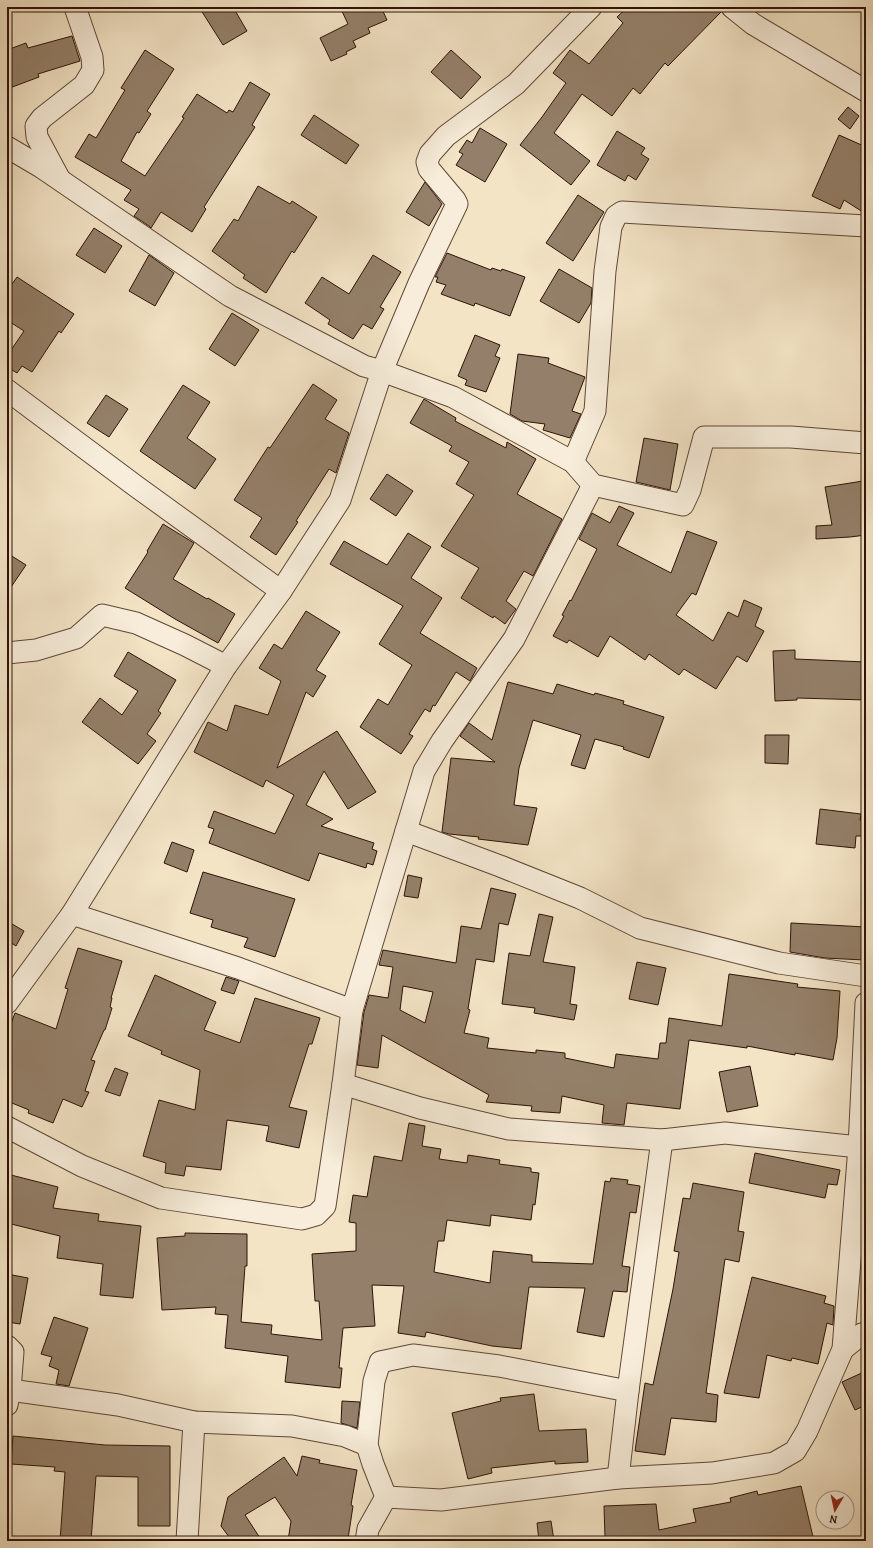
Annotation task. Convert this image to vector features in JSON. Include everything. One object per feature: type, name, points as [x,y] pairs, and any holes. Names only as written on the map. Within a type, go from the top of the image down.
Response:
[{"type":"street","points":[[61,180],[37,137],[36,126],[42,118],[84,85],[93,70],[92,57],[75,7]]},
{"type":"street","points":[[7,1003],[72,914],[226,666],[281,590],[340,500],[382,371],[419,283],[457,204],[429,169],[427,162],[430,154],[446,136],[516,84],[591,7]]},
{"type":"street","points":[[732,7],[753,24],[866,91]]},
{"type":"street","points":[[7,147],[61,180],[230,296],[364,366],[453,397],[573,462],[593,485],[683,505],[690,490],[704,437],[791,437],[866,443]]},
{"type":"street","points":[[573,462],[595,411],[605,271],[611,227],[616,216],[622,212],[866,226]]},
{"type":"street","points":[[7,390],[137,487],[281,590]]},
{"type":"street","points":[[7,1127],[82,1166],[161,1198],[302,1219],[316,1215],[325,1206],[352,1010],[424,771],[442,741],[514,639],[593,485]]},
{"type":"street","points":[[7,653],[36,650],[76,638],[102,615],[136,623],[185,645],[226,666]]},
{"type":"street","points":[[406,831],[580,898],[640,928],[779,963],[866,976]]},
{"type":"street","points":[[72,914],[238,968],[352,1010]]},
{"type":"street","points":[[386,1496],[441,1500],[618,1478],[712,1473],[774,1462],[795,1452],[807,1431],[843,1349],[859,1147],[866,1003]]},
{"type":"street","points":[[343,1084],[420,1108],[509,1129],[662,1140],[725,1133],[859,1147]]},
{"type":"street","points":[[618,1478],[628,1391],[662,1140]]},
{"type":"street","points":[[843,1349],[862,1334],[866,1333]]},
{"type":"street","points":[[7,1346],[12,1352],[9,1398],[118,1405],[194,1422],[292,1426],[345,1436],[368,1445]]},
{"type":"street","points":[[386,1496],[373,1464],[368,1445],[374,1381],[380,1362],[413,1354],[499,1366],[628,1391]]},
{"type":"street","points":[[186,1541],[194,1422]]},
{"type":"street","points":[[366,1541],[368,1529],[386,1496]]},
{"type":"building","points":[[199,7],[233,7],[247,31],[223,45]]},
{"type":"building","points":[[340,7],[381,7],[387,20],[368,28],[370,33],[353,41],[356,47],[346,52],[347,54],[331,61],[320,38],[348,24]]},
{"type":"building","points":[[628,7],[720,7],[721,12],[668,66],[665,63],[640,94],[633,88],[612,116],[582,94],[554,133],[590,161],[571,185],[520,145],[566,83],[553,73],[570,50],[589,64],[623,23],[617,17]]},
{"type":"building","points":[[72,36],[80,61],[38,74],[39,77],[7,89],[7,50],[26,43],[28,48]]},
{"type":"building","points":[[145,50],[174,69],[147,111],[151,114],[139,133],[137,132],[121,161],[145,176],[184,118],[182,117],[197,94],[227,113],[229,110],[233,112],[250,82],[270,94],[252,125],[255,127],[204,207],[206,209],[192,232],[161,212],[151,228],[134,216],[139,209],[124,200],[131,190],[75,157],[89,134],[96,138],[125,90],[121,88]]},
{"type":"building","points":[[451,50],[481,77],[461,99],[431,72]]},
{"type":"building","points":[[848,107],[859,116],[850,129],[838,119]]},
{"type":"building","points":[[314,115],[359,145],[346,164],[301,135]]},
{"type":"building","points":[[480,128],[507,144],[485,182],[456,165],[463,154],[459,152],[467,140],[472,143]]},
{"type":"building","points":[[617,131],[645,148],[641,154],[649,159],[636,180],[628,175],[625,181],[597,165]]},
{"type":"building","points":[[839,135],[866,147],[866,214],[844,200],[840,209],[812,196]]},
{"type":"building","points":[[425,182],[442,204],[429,226],[406,212]]},
{"type":"building","points":[[258,186],[290,204],[292,201],[317,217],[294,253],[292,251],[266,293],[243,278],[245,275],[212,251],[234,219],[238,221]]},
{"type":"building","points":[[578,195],[604,212],[573,261],[546,243]]},
{"type":"building","points":[[94,228],[122,246],[105,273],[76,255]]},
{"type":"building","points":[[447,253],[491,270],[492,268],[501,271],[502,269],[525,277],[510,316],[475,303],[474,306],[441,294],[446,285],[436,282],[438,277],[435,277]]},
{"type":"building","points":[[149,255],[174,273],[155,306],[129,291]]},
{"type":"building","points":[[373,255],[401,272],[380,307],[384,309],[372,329],[363,324],[353,339],[328,324],[330,320],[305,303],[322,277],[349,294]]},
{"type":"building","points":[[559,269],[592,288],[591,303],[579,323],[540,301]]},
{"type":"building","points":[[17,277],[74,314],[61,333],[59,331],[32,372],[22,366],[17,373],[7,367],[7,356],[24,331],[7,320],[7,291]]},
{"type":"building","points":[[232,313],[259,330],[235,366],[209,349]]},
{"type":"building","points":[[475,335],[500,345],[495,356],[500,358],[486,392],[465,385],[467,380],[458,376]]},
{"type":"building","points":[[518,354],[549,358],[548,363],[585,377],[572,411],[581,414],[570,438],[543,430],[545,424],[522,421],[510,414]]},
{"type":"building","points":[[313,384],[337,400],[325,419],[349,433],[336,473],[329,469],[296,521],[298,522],[276,555],[250,537],[262,518],[234,500],[268,447],[270,448]]},
{"type":"building","points":[[183,385],[210,402],[187,438],[216,459],[195,489],[140,451]]},
{"type":"building","points":[[106,395],[128,409],[109,437],[87,423]]},
{"type":"building","points":[[424,399],[456,418],[455,421],[506,448],[507,442],[536,459],[517,494],[562,519],[533,576],[524,571],[506,601],[516,609],[505,624],[494,616],[493,618],[461,598],[479,568],[441,546],[474,495],[456,484],[469,462],[449,451],[452,446],[410,423]]},
{"type":"building","points":[[644,438],[678,444],[670,490],[636,482]]},
{"type":"building","points":[[387,474],[413,491],[396,516],[370,499]]},
{"type":"building","points":[[863,481],[866,497],[866,535],[816,539],[816,526],[832,525],[825,487]]},
{"type":"building","points":[[619,506],[634,513],[617,545],[671,573],[687,531],[717,542],[696,595],[692,593],[676,615],[713,641],[728,612],[738,617],[744,600],[762,608],[755,626],[764,631],[747,662],[737,656],[716,689],[684,669],[679,675],[649,654],[645,660],[610,636],[598,657],[569,640],[567,643],[553,636],[564,616],[562,615],[570,600],[571,601],[597,549],[579,539],[592,513],[610,523]]},
{"type":"building","points":[[163,524],[194,543],[173,579],[235,614],[218,643],[175,619],[125,588],[148,552],[147,551]]},
{"type":"building","points":[[408,533],[431,547],[411,578],[442,598],[420,633],[477,668],[470,681],[456,672],[435,706],[433,705],[430,712],[425,709],[409,734],[413,736],[401,754],[360,727],[378,699],[388,705],[412,665],[379,644],[403,606],[330,564],[344,541],[387,565]]},
{"type":"building","points":[[7,553],[26,565],[7,593]]},
{"type":"building","points":[[306,611],[340,632],[316,670],[326,676],[313,697],[306,692],[277,768],[337,731],[376,792],[348,809],[324,771],[306,805],[333,819],[321,826],[374,843],[372,849],[377,851],[373,865],[367,863],[366,868],[319,853],[309,881],[209,843],[214,829],[208,827],[214,811],[275,834],[294,795],[266,780],[263,787],[194,752],[208,722],[227,731],[235,705],[268,715],[281,681],[259,668],[274,644],[282,649]]},
{"type":"building","points":[[795,650],[795,659],[866,662],[866,700],[797,698],[797,700],[775,701],[773,651]]},
{"type":"building","points":[[128,652],[176,680],[158,711],[161,713],[147,734],[156,741],[138,764],[82,722],[100,698],[122,715],[138,691],[114,676]]},
{"type":"building","points":[[508,682],[553,694],[557,684],[594,695],[595,693],[624,701],[623,704],[664,717],[649,758],[623,749],[624,747],[595,739],[585,769],[571,765],[581,735],[533,720],[519,768],[514,805],[537,808],[528,845],[478,839],[479,837],[442,832],[451,758],[495,762],[460,736],[469,723],[492,740]]},
{"type":"building","points":[[765,735],[789,735],[788,764],[765,763]]},
{"type":"building","points":[[820,809],[861,814],[860,820],[865,820],[863,836],[856,836],[855,848],[816,844]]},
{"type":"building","points":[[172,842],[194,850],[187,872],[164,863]]},
{"type":"building","points":[[203,872],[295,899],[275,957],[244,947],[248,938],[211,927],[213,920],[190,913]]},
{"type":"building","points":[[408,875],[422,878],[418,898],[404,896]]},
{"type":"building","points":[[491,888],[516,894],[508,925],[499,923],[494,962],[476,959],[468,1009],[470,1010],[464,1033],[489,1038],[487,1048],[536,1053],[536,1050],[565,1053],[565,1058],[614,1068],[616,1054],[658,1059],[660,1043],[666,1043],[669,1018],[722,1026],[729,974],[798,984],[797,987],[840,991],[837,1038],[833,1060],[747,1046],[747,1048],[689,1040],[680,1109],[627,1103],[624,1125],[602,1123],[604,1105],[562,1096],[560,1113],[531,1111],[532,1106],[486,1102],[489,1095],[382,1035],[378,1068],[357,1065],[364,1012],[369,995],[388,998],[393,967],[379,965],[383,950],[456,963],[461,926],[481,929]],"holes":[[[403,986],[433,992],[425,1023],[400,1010]]]},
{"type":"building","points":[[539,914],[553,917],[543,962],[575,967],[570,1004],[577,1005],[574,1020],[534,1013],[535,1008],[502,1004],[509,953],[530,956]]},
{"type":"building","points":[[7,921],[24,931],[16,946],[7,940]]},
{"type":"building","points":[[791,923],[866,927],[864,960],[825,958],[790,952]]},
{"type":"building","points":[[78,948],[122,961],[111,998],[110,1007],[112,1008],[105,1030],[91,1060],[95,1061],[85,1091],[89,1092],[82,1107],[63,1099],[53,1123],[28,1113],[29,1110],[7,1101],[7,1034],[15,1013],[56,1029],[68,989],[65,988]]},
{"type":"building","points":[[637,962],[666,968],[658,1005],[629,999]]},
{"type":"building","points":[[155,975],[216,1002],[204,1030],[240,1043],[255,998],[320,1018],[312,1044],[309,1044],[289,1107],[307,1111],[299,1148],[266,1141],[269,1126],[227,1120],[221,1170],[186,1166],[184,1176],[165,1173],[166,1163],[143,1156],[159,1100],[195,1110],[200,1070],[161,1054],[162,1051],[128,1036]]},
{"type":"building","points":[[226,977],[239,981],[234,994],[221,990]]},
{"type":"building","points":[[750,1066],[758,1106],[727,1112],[719,1072]]},
{"type":"building","points":[[115,1068],[128,1073],[120,1096],[105,1091]]},
{"type":"building","points":[[409,1123],[425,1126],[422,1146],[441,1149],[439,1159],[467,1163],[468,1155],[500,1160],[499,1164],[531,1168],[531,1172],[539,1173],[535,1205],[533,1204],[531,1220],[491,1215],[490,1226],[447,1220],[444,1241],[438,1241],[434,1272],[490,1283],[493,1251],[532,1255],[532,1262],[593,1264],[605,1181],[610,1182],[611,1178],[628,1180],[627,1184],[640,1186],[636,1213],[630,1212],[622,1266],[630,1267],[627,1292],[613,1291],[604,1337],[577,1332],[585,1288],[529,1287],[521,1349],[492,1346],[426,1332],[425,1337],[398,1333],[404,1286],[372,1285],[375,1326],[343,1328],[339,1368],[342,1368],[340,1388],[285,1382],[288,1356],[225,1348],[228,1315],[215,1314],[216,1307],[162,1310],[157,1238],[185,1236],[185,1233],[247,1234],[247,1266],[245,1266],[241,1322],[272,1325],[271,1334],[322,1340],[319,1301],[315,1301],[312,1254],[356,1251],[356,1223],[349,1222],[353,1195],[367,1197],[374,1156],[402,1161]]},
{"type":"building","points":[[755,1153],[840,1170],[837,1185],[828,1184],[825,1198],[749,1183]]},
{"type":"building","points":[[7,1174],[58,1187],[53,1208],[99,1214],[98,1221],[141,1226],[133,1298],[100,1295],[103,1264],[57,1258],[60,1236],[7,1223]]},
{"type":"building","points":[[693,1183],[744,1192],[738,1231],[744,1232],[739,1262],[725,1259],[706,1393],[718,1395],[716,1422],[671,1418],[665,1455],[635,1451],[645,1383],[653,1385],[673,1289],[679,1252],[674,1251],[683,1198],[690,1199]]},
{"type":"building","points":[[7,1274],[28,1278],[20,1324],[7,1322]]},
{"type":"building","points":[[752,1277],[826,1296],[824,1303],[834,1306],[833,1325],[827,1323],[818,1364],[792,1358],[791,1361],[767,1355],[759,1398],[724,1393]]},
{"type":"building","points":[[54,1317],[88,1328],[69,1386],[56,1384],[59,1370],[49,1366],[52,1357],[41,1354]]},
{"type":"building","points":[[866,1371],[866,1405],[855,1410],[842,1382]]},
{"type":"building","points":[[534,1394],[539,1431],[586,1429],[588,1462],[555,1464],[555,1461],[491,1468],[492,1473],[468,1479],[452,1413],[501,1401],[500,1398]]},
{"type":"building","points":[[342,1401],[360,1402],[357,1428],[341,1423]]},
{"type":"building","points":[[13,1436],[105,1445],[170,1446],[170,1526],[138,1526],[138,1477],[96,1476],[91,1541],[60,1541],[65,1472],[54,1471],[55,1467],[11,1464]]},
{"type":"building","points":[[302,1456],[320,1460],[319,1463],[357,1470],[351,1505],[353,1506],[348,1539],[345,1539],[344,1541],[288,1541],[291,1521],[275,1497],[245,1515],[262,1541],[232,1541],[221,1526],[228,1497],[284,1457],[297,1476]]},
{"type":"building","points":[[801,1486],[814,1541],[639,1541],[639,1537],[605,1538],[604,1506],[656,1504],[659,1530],[696,1522],[693,1509],[731,1502],[730,1498],[757,1491],[758,1495]]},
{"type":"building","points":[[551,1521],[554,1541],[539,1541],[537,1523]]}]
